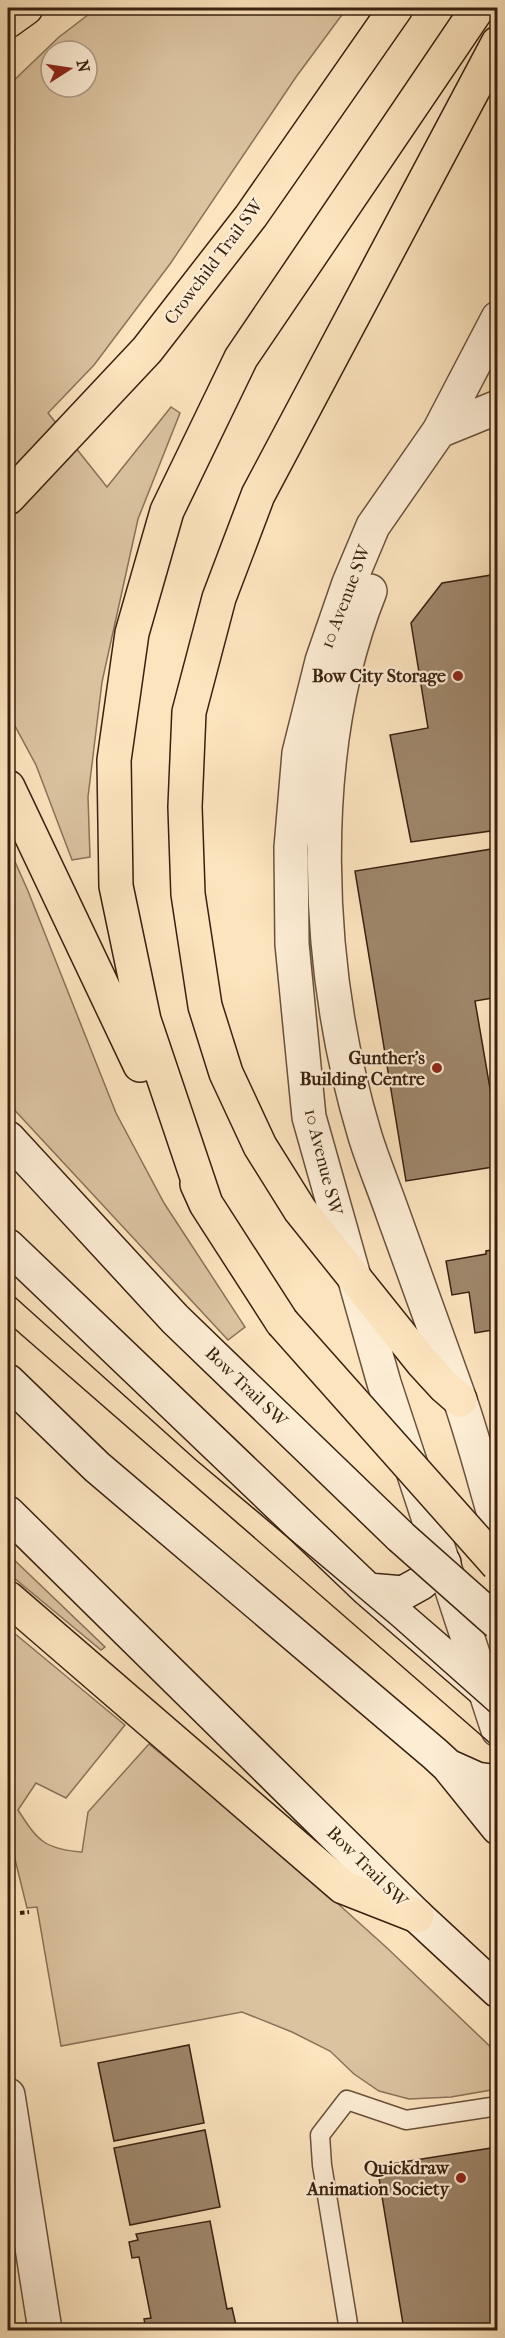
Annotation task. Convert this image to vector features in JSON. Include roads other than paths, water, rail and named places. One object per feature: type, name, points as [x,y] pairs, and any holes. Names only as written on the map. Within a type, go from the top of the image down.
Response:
[{"type":"highway","points":[[8,10],[13,8]]},
{"type":"highway","points":[[8,21],[26,8]]},
{"type":"highway","name":"Crowchild Trail SW","points":[[8,498],[147,350],[250,216],[396,8]]},
{"type":"highway","points":[[206,1204],[144,1020],[116,886],[114,760],[132,633],[166,511],[242,358],[478,8]]},
{"type":"highway","points":[[460,1400],[422,1362],[300,1210],[260,1146],[226,1073],[205,1006],[188,894],[185,807],[189,712],[219,598],[258,495],[498,43]]},
{"type":"highway","points":[[8,787],[206,1204],[282,1322],[498,1565]]},
{"type":"highway","points":[[8,1598],[343,1887],[417,1916]]},
{"type":"street","name":"10 Avenue SW","points":[[498,318],[431,443],[368,594],[344,670],[328,756],[324,848],[330,953],[340,1034],[365,1136],[460,1400],[498,1528]]},
{"type":"street","points":[[431,443],[498,407]]},
{"type":"street","name":"10 Avenue SW","points":[[431,443],[373,526],[349,583],[322,661],[299,753],[291,848],[292,944],[309,1117],[384,1383],[492,1699],[498,1730]]},
{"type":"street","name":"Bow Trail SW","points":[[8,1138],[175,1319],[401,1537],[498,1623]]},
{"type":"street","points":[[8,1246],[368,1590],[492,1699]]},
{"type":"street","points":[[8,1381],[97,1467],[400,1722],[448,1766],[498,1828]]},
{"type":"street","name":"Bow Trail SW","points":[[8,1513],[417,1916],[498,1991]]},
{"type":"street","points":[[368,1590],[403,1593],[421,1583],[444,1563]]},
{"type":"street","points":[[448,1766],[477,1779],[498,1782]]},
{"type":"street","points":[[8,2095],[45,2331]]},
{"type":"lane","points":[[349,2331],[322,2165],[320,2135],[347,2100],[405,2120],[498,2106]]},
{"type":"tram line","points":[[8,1291],[196,1460],[392,1625],[498,1719]]},
{"type":"tram line","points":[[8,1323],[498,1750]]},
{"type":"place","name":"Bow City Storage","points":[[458,676]]},
{"type":"place","name":"Gunther's Building Centre","points":[[437,1068]]},
{"type":"place","name":"Quickdraw Animation Society","points":[[461,2178]]}]
